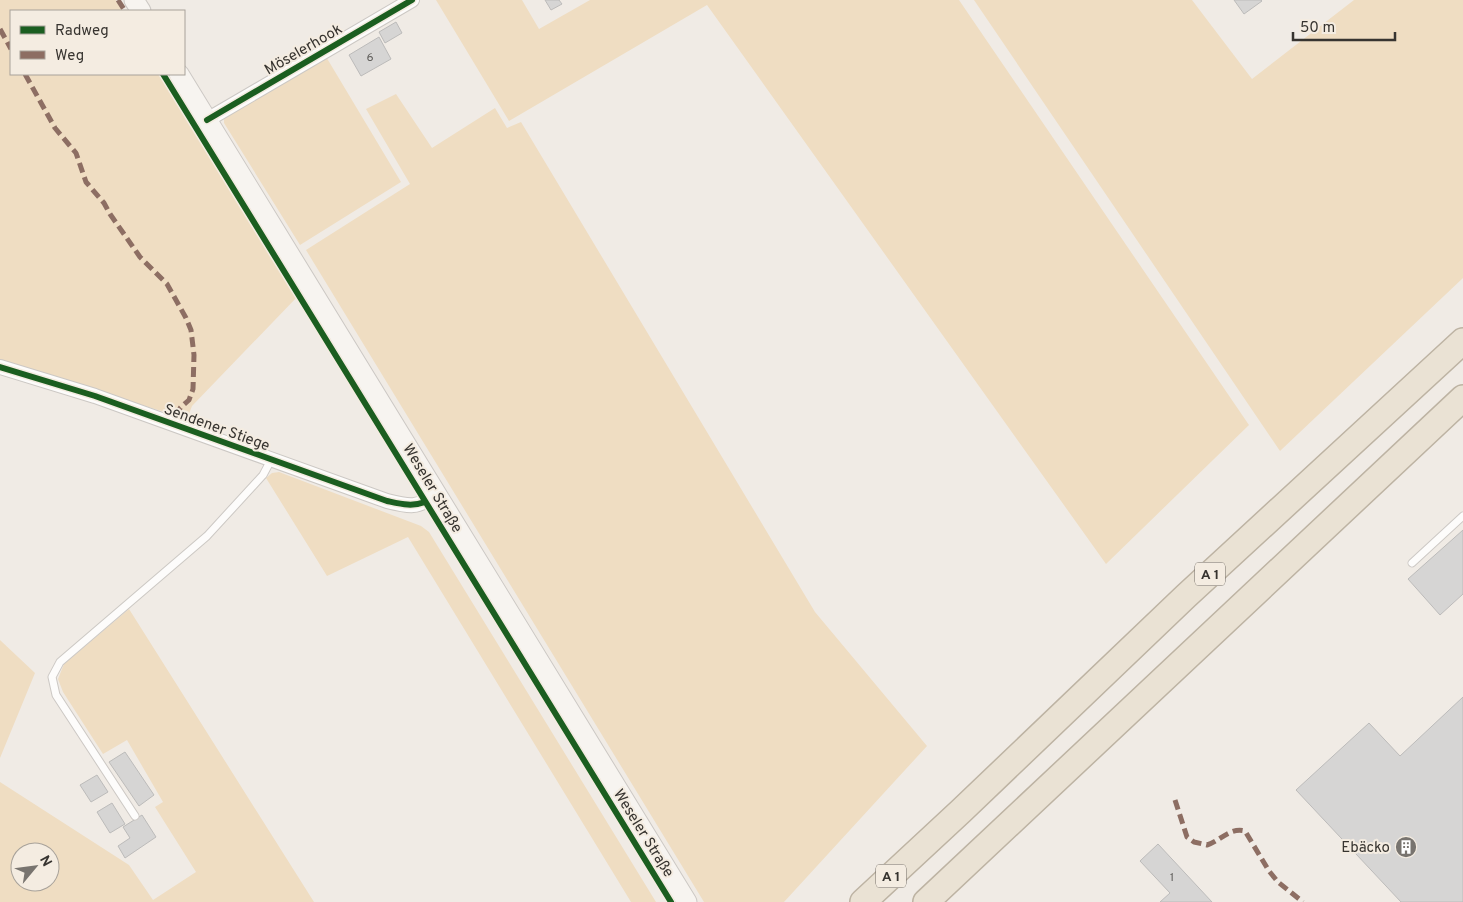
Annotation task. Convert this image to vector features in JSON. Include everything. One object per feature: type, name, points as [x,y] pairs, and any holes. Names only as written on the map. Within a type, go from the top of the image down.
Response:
[{"type":"highway","name":"A 1","points":[[863,902],[1186,596],[1463,341]]},
{"type":"highway","points":[[926,902],[1463,398]]},
{"type":"main road","name":"Weseler Straße","points":[[180,75],[686,902]]},
{"type":"street","name":"Möselerhook","points":[[207,120],[412,0]]},
{"type":"street","name":"Sendener Stiege","points":[[0,368],[95,396],[387,501],[415,505],[426,502],[437,495]]},
{"type":"lane","points":[[135,816],[56,694],[52,677],[60,662],[207,536],[263,475],[271,460]]},
{"type":"lane","points":[[1412,563],[1463,516]]},
{"type":"shaded area","points":[[0,0],[116,0],[122,10],[10,10],[10,75],[162,75],[298,296],[192,406],[187,419],[0,361]]},
{"type":"shaded area","points":[[436,0],[522,0],[539,29],[590,0],[959,0],[1249,425],[1106,564],[707,5],[509,121]]},
{"type":"shaded area","points":[[974,0],[1192,0],[1252,79],[1354,0],[1463,0],[1463,278],[1280,451]]},
{"type":"shaded area","points":[[325,55],[401,182],[300,245],[224,123],[224,117]]},
{"type":"shaded area","points":[[396,94],[432,148],[495,108],[507,128],[521,122],[815,612],[927,746],[784,902],[704,902],[306,250],[410,184],[366,109]]},
{"type":"shaded area","points":[[279,472],[421,526],[429,532],[656,902],[631,902],[408,537],[327,576],[266,478],[272,473]]},
{"type":"shaded area","points":[[129,609],[314,902],[0,902],[0,782],[129,865],[153,900],[196,872],[155,807],[163,802],[127,740],[103,754],[63,692],[58,679],[64,664]]},
{"type":"shaded area","points":[[0,640],[35,673],[0,758]]},
{"type":"building","points":[[545,0],[559,0],[562,4],[551,10]]},
{"type":"building","points":[[1234,0],[1261,0],[1262,1],[1244,14]]},
{"type":"building","points":[[396,22],[402,33],[385,43],[379,32]]},
{"type":"building","points":[[379,37],[391,59],[361,76],[349,55]]},
{"type":"building","points":[[1463,530],[1463,594],[1440,615],[1408,579]]},
{"type":"building","name":"Ebäcko","points":[[1463,697],[1463,902],[1401,902],[1296,790],[1369,723],[1400,756]]},
{"type":"building","points":[[125,752],[154,795],[139,806],[109,762]]},
{"type":"building","points":[[97,775],[108,792],[91,802],[80,785]]},
{"type":"building","points":[[112,803],[125,824],[110,833],[97,812]]},
{"type":"building","points":[[142,815],[156,837],[125,858],[118,846],[130,838],[123,827]]},
{"type":"building","points":[[1158,844],[1212,902],[1160,902],[1170,893],[1140,861]]},
{"type":"marked path","points":[[118,0],[124,10]]},
{"type":"marked path","points":[[0,29],[10,47]]},
{"type":"marked path","points":[[26,75],[55,128],[76,153],[86,182],[104,203],[140,257],[167,284],[186,318],[191,330],[194,355],[193,389],[189,400],[180,408],[177,425]]},
{"type":"marked path","points":[[1175,800],[1187,837],[1194,842],[1207,845],[1235,831],[1245,831],[1269,871],[1278,882],[1303,902]]},
{"type":"cycle path","points":[[207,120],[412,0]]},
{"type":"cycle path","points":[[164,75],[671,902]]},
{"type":"cycle path","points":[[0,367],[95,396],[387,501],[411,505],[425,502]]},
{"type":"place","name":"Ebäcko","points":[[1406,847]]}]
